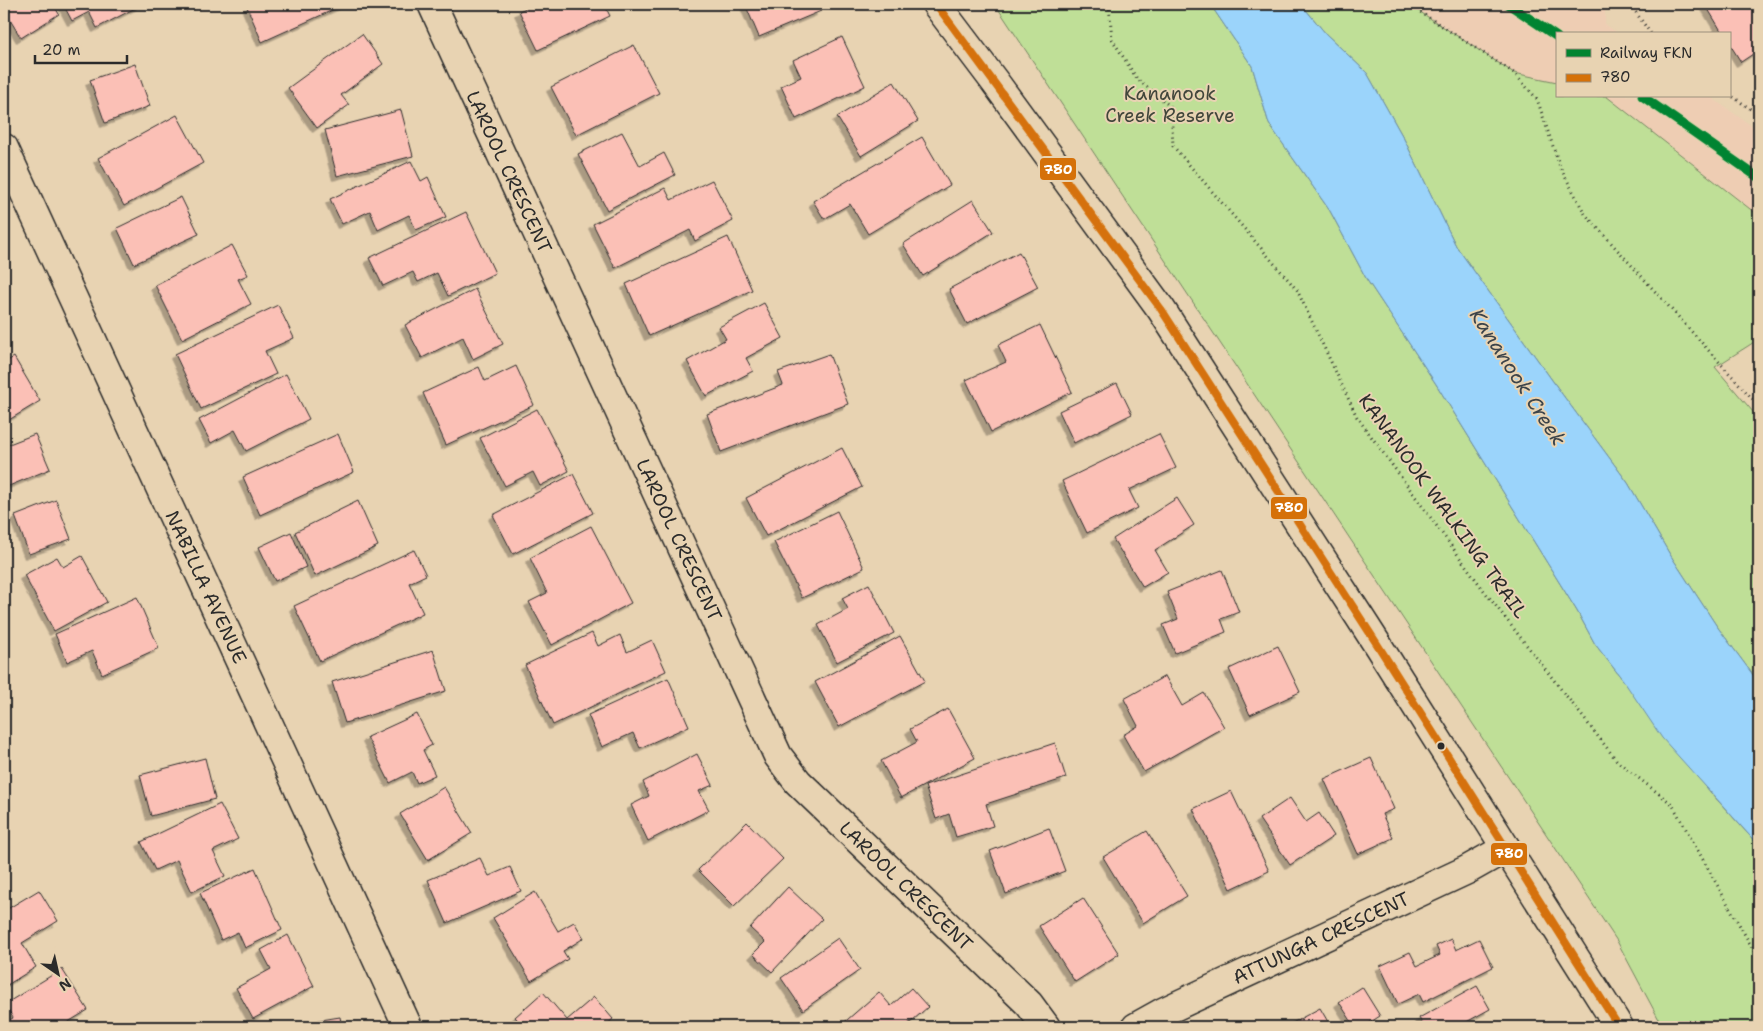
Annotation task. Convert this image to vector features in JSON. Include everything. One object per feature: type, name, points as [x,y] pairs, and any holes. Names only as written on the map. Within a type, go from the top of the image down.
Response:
[{"type":"street","name":"LAROOL CRESCENT","points":[[432,4],[778,756],[798,782],[1029,1004],[1046,1027]]},
{"type":"street","points":[[936,4],[1161,309],[1506,848],[1618,1027]]},
{"type":"street","name":"NABILLA AVENUE","points":[[4,148],[408,1027]]},
{"type":"street","name":"ATTUNGA CRESCENT","points":[[1136,1027],[1163,1012],[1466,870],[1506,848]]},
{"type":"street","name":"LAROOL CRESCENT","points":[[1029,1004],[1065,1027]]},
{"type":"path","name":"KANANOOK WALKING TRAIL","points":[[1109,4],[1112,39],[1137,79],[1171,107],[1173,146],[1296,290],[1357,416],[1485,592],[1618,762],[1672,804],[1759,960]]},
{"type":"path","points":[[1408,4],[1514,73],[1537,99],[1560,167],[1586,214],[1759,406]]},
{"type":"path","points":[[1630,4],[1650,32]]},
{"type":"path","points":[[1730,95],[1759,115]]},
{"type":"shaded area","points":[[1408,4],[1605,4],[1605,24],[1616,32],[1556,32],[1556,82],[1514,73]]},
{"type":"shaded area","points":[[1609,98],[1712,98],[1759,131],[1759,216]]},
{"type":"green space","name":"Kananook Creek Reserve","points":[[995,4],[1210,4],[1252,66],[1269,124],[1330,211],[1367,280],[1436,384],[1577,611],[1595,644],[1711,793],[1759,846],[1759,1027],[1663,1027],[1617,941]]},
{"type":"green space","points":[[1301,4],[1408,4],[1514,73],[1556,82],[1556,98],[1609,98],[1759,216],[1759,339],[1715,367],[1759,419],[1759,683],[1716,625],[1669,553],[1628,483],[1456,246],[1404,139],[1367,73],[1326,34]]},
{"type":"water","name":"Kananook Creek","points":[[1210,4],[1301,4],[1326,34],[1367,73],[1404,139],[1456,246],[1628,483],[1669,553],[1716,625],[1759,683],[1759,846],[1662,738],[1623,680],[1595,644],[1577,611],[1436,384],[1367,280],[1330,211],[1269,124],[1252,66]]},
{"type":"building","points":[[4,4],[53,4],[59,14],[21,38],[4,10]]},
{"type":"building","points":[[63,4],[141,5],[97,28],[89,12],[72,21]]},
{"type":"building","points":[[254,4],[346,4],[262,42],[247,7]]},
{"type":"building","points":[[535,4],[604,4],[610,16],[538,50],[519,11]]},
{"type":"building","points":[[745,4],[817,4],[821,11],[759,37]]},
{"type":"building","points":[[1705,4],[1758,4],[1759,50],[1741,62],[1730,45],[1730,32],[1722,32]]},
{"type":"building","points":[[362,34],[383,64],[341,95],[349,105],[317,128],[288,88]]},
{"type":"building","points":[[842,37],[865,86],[796,119],[781,86],[801,77],[793,60]]},
{"type":"building","points":[[634,45],[659,93],[576,135],[551,87]]},
{"type":"building","points":[[135,64],[150,106],[105,123],[90,80]]},
{"type":"building","points":[[894,82],[918,121],[861,156],[837,117]]},
{"type":"building","points":[[401,110],[413,156],[337,176],[325,130]]},
{"type":"building","points":[[177,115],[203,163],[124,206],[98,158]]},
{"type":"building","points":[[622,132],[640,166],[664,153],[675,175],[607,210],[578,154]]},
{"type":"building","points":[[922,137],[950,185],[868,234],[850,204],[824,219],[813,201]]},
{"type":"building","points":[[411,161],[421,181],[428,177],[446,217],[416,230],[409,215],[378,230],[370,211],[342,224],[330,199]]},
{"type":"building","points":[[712,180],[733,221],[695,241],[690,230],[615,268],[593,224],[665,188],[671,200]]},
{"type":"building","points":[[181,197],[199,234],[134,264],[117,228]]},
{"type":"building","points":[[973,200],[993,232],[923,276],[903,244]]},
{"type":"building","points":[[466,212],[495,273],[448,296],[437,273],[418,282],[413,272],[383,286],[369,258]]},
{"type":"building","points":[[728,237],[752,290],[649,336],[626,284]]},
{"type":"building","points":[[232,245],[248,275],[238,279],[251,304],[182,339],[155,285]]},
{"type":"building","points":[[1019,252],[1038,287],[967,324],[949,289]]},
{"type":"building","points":[[475,289],[503,344],[473,359],[463,337],[422,358],[405,325]]},
{"type":"building","points":[[764,303],[783,338],[746,358],[753,371],[706,396],[687,361],[726,339],[719,327]]},
{"type":"building","points":[[278,305],[294,338],[265,351],[276,374],[201,409],[175,354]]},
{"type":"building","points":[[1040,325],[1072,392],[991,432],[966,380],[1006,362],[998,345]]},
{"type":"building","points":[[829,354],[848,404],[721,452],[707,414],[783,385],[778,372]]},
{"type":"building","points":[[14,357],[40,401],[4,423],[4,363]]},
{"type":"building","points":[[516,366],[534,405],[446,445],[423,393],[479,367],[485,381]]},
{"type":"building","points":[[286,374],[309,419],[246,451],[235,430],[211,443],[199,420]]},
{"type":"building","points":[[1117,383],[1132,414],[1074,443],[1059,411]]},
{"type":"building","points":[[537,409],[569,471],[540,486],[533,472],[505,486],[480,438]]},
{"type":"building","points":[[35,434],[50,469],[4,488],[4,446]]},
{"type":"building","points":[[338,434],[354,472],[260,515],[243,477]]},
{"type":"building","points":[[1159,434],[1176,468],[1129,490],[1138,508],[1087,533],[1062,481]]},
{"type":"building","points":[[842,448],[862,487],[766,536],[746,498]]},
{"type":"building","points":[[573,474],[593,513],[513,554],[493,515]]},
{"type":"building","points":[[1177,498],[1194,525],[1155,550],[1168,572],[1143,587],[1113,539]]},
{"type":"building","points":[[56,500],[71,539],[29,554],[15,516]]},
{"type":"building","points":[[358,501],[378,546],[315,576],[295,532]]},
{"type":"building","points":[[837,511],[864,568],[802,598],[774,542]]},
{"type":"building","points":[[591,526],[631,603],[552,645],[529,602],[547,593],[530,558]]},
{"type":"building","points":[[291,532],[306,567],[275,581],[259,547]]},
{"type":"building","points":[[414,550],[426,575],[409,583],[423,613],[320,661],[294,606]]},
{"type":"building","points":[[82,556],[107,602],[54,631],[24,575],[57,557],[63,567]]},
{"type":"building","points":[[1222,570],[1239,612],[1221,619],[1226,632],[1175,653],[1163,625],[1178,619],[1167,592]]},
{"type":"building","points":[[869,584],[894,633],[837,662],[818,625],[848,609],[842,598]]},
{"type":"building","points":[[137,597],[159,648],[102,674],[92,651],[67,662],[55,634]]},
{"type":"building","points":[[592,633],[598,646],[620,635],[627,652],[652,640],[666,671],[553,725],[525,665]]},
{"type":"building","points":[[900,636],[925,681],[839,727],[815,682]]},
{"type":"building","points":[[1278,646],[1300,692],[1250,715],[1229,669]]},
{"type":"building","points":[[433,650],[446,691],[345,723],[332,682]]},
{"type":"building","points":[[1165,676],[1182,706],[1204,693],[1224,727],[1144,772],[1123,735],[1138,726],[1124,699]]},
{"type":"building","points":[[668,678],[689,726],[640,748],[633,733],[602,747],[588,715]]},
{"type":"building","points":[[948,709],[975,758],[901,798],[881,761],[917,742],[910,729]]},
{"type":"building","points":[[417,714],[432,745],[423,750],[435,775],[417,783],[412,772],[390,783],[367,737]]},
{"type":"building","points":[[1055,743],[1066,778],[986,804],[993,826],[956,837],[949,814],[936,819],[925,786]]},
{"type":"building","points":[[697,754],[713,785],[699,791],[709,810],[648,841],[631,805],[649,796],[643,782]]},
{"type":"building","points":[[205,758],[215,799],[151,816],[140,775]]},
{"type":"building","points":[[1371,758],[1394,809],[1382,814],[1393,838],[1358,854],[1324,779]]},
{"type":"building","points":[[444,787],[472,833],[428,860],[400,814]]},
{"type":"building","points":[[1231,791],[1269,871],[1231,889],[1193,809]]},
{"type":"building","points":[[1290,798],[1306,822],[1319,813],[1334,836],[1290,865],[1259,819]]},
{"type":"building","points":[[220,804],[238,839],[213,851],[225,876],[192,892],[177,860],[155,870],[141,842]]},
{"type":"building","points":[[747,822],[783,859],[734,906],[698,870]]},
{"type":"building","points":[[1049,828],[1065,871],[1006,894],[990,851]]},
{"type":"building","points":[[1147,831],[1187,896],[1143,923],[1103,857]]},
{"type":"building","points":[[4,852],[11,868],[4,872]]},
{"type":"building","points":[[480,858],[489,876],[510,867],[521,891],[447,923],[428,880]]},
{"type":"building","points":[[255,868],[282,930],[245,948],[238,932],[221,940],[200,893]]},
{"type":"building","points":[[788,887],[822,919],[772,972],[753,954],[765,942],[750,928]]},
{"type":"building","points":[[39,890],[58,921],[22,943],[36,967],[4,987],[4,911]]},
{"type":"building","points":[[535,892],[558,931],[574,922],[584,938],[563,951],[568,959],[531,981],[493,918]]},
{"type":"building","points":[[1083,898],[1119,954],[1075,982],[1039,926]]},
{"type":"building","points":[[288,935],[314,986],[253,1019],[236,988],[271,969],[261,950]]},
{"type":"building","points":[[838,938],[860,970],[803,1010],[781,978]]},
{"type":"building","points":[[1451,939],[1456,950],[1479,939],[1493,967],[1423,1002],[1419,994],[1398,1004],[1380,966],[1410,952],[1417,966],[1440,955],[1436,946]]},
{"type":"building","points":[[62,969],[88,1010],[60,1027],[4,1027],[4,1023],[13,1018],[5,1004]]},
{"type":"building","points":[[1477,986],[1490,1009],[1461,1025],[1462,1027],[1424,1027],[1419,1018]]},
{"type":"building","points":[[1362,987],[1380,1016],[1363,1027],[1355,1027],[1339,1002]]},
{"type":"building","points":[[911,988],[928,1007],[905,1027],[839,1027],[879,992],[891,1006]]},
{"type":"building","points":[[543,992],[567,1020],[594,997],[613,1019],[604,1027],[524,1027],[515,1017]]},
{"type":"building","points":[[1320,1008],[1331,1027],[1285,1027]]},
{"type":"building","points":[[340,1017],[342,1027],[277,1027]]},
{"type":"rail line","name":"FKN","points":[[1508,4],[1556,36]]},
{"type":"rail line","name":"FKN","points":[[1645,98],[1759,178]]},
{"type":"transit line","name":"780","points":[[936,4],[1161,309],[1377,644],[1619,1027]]}]
